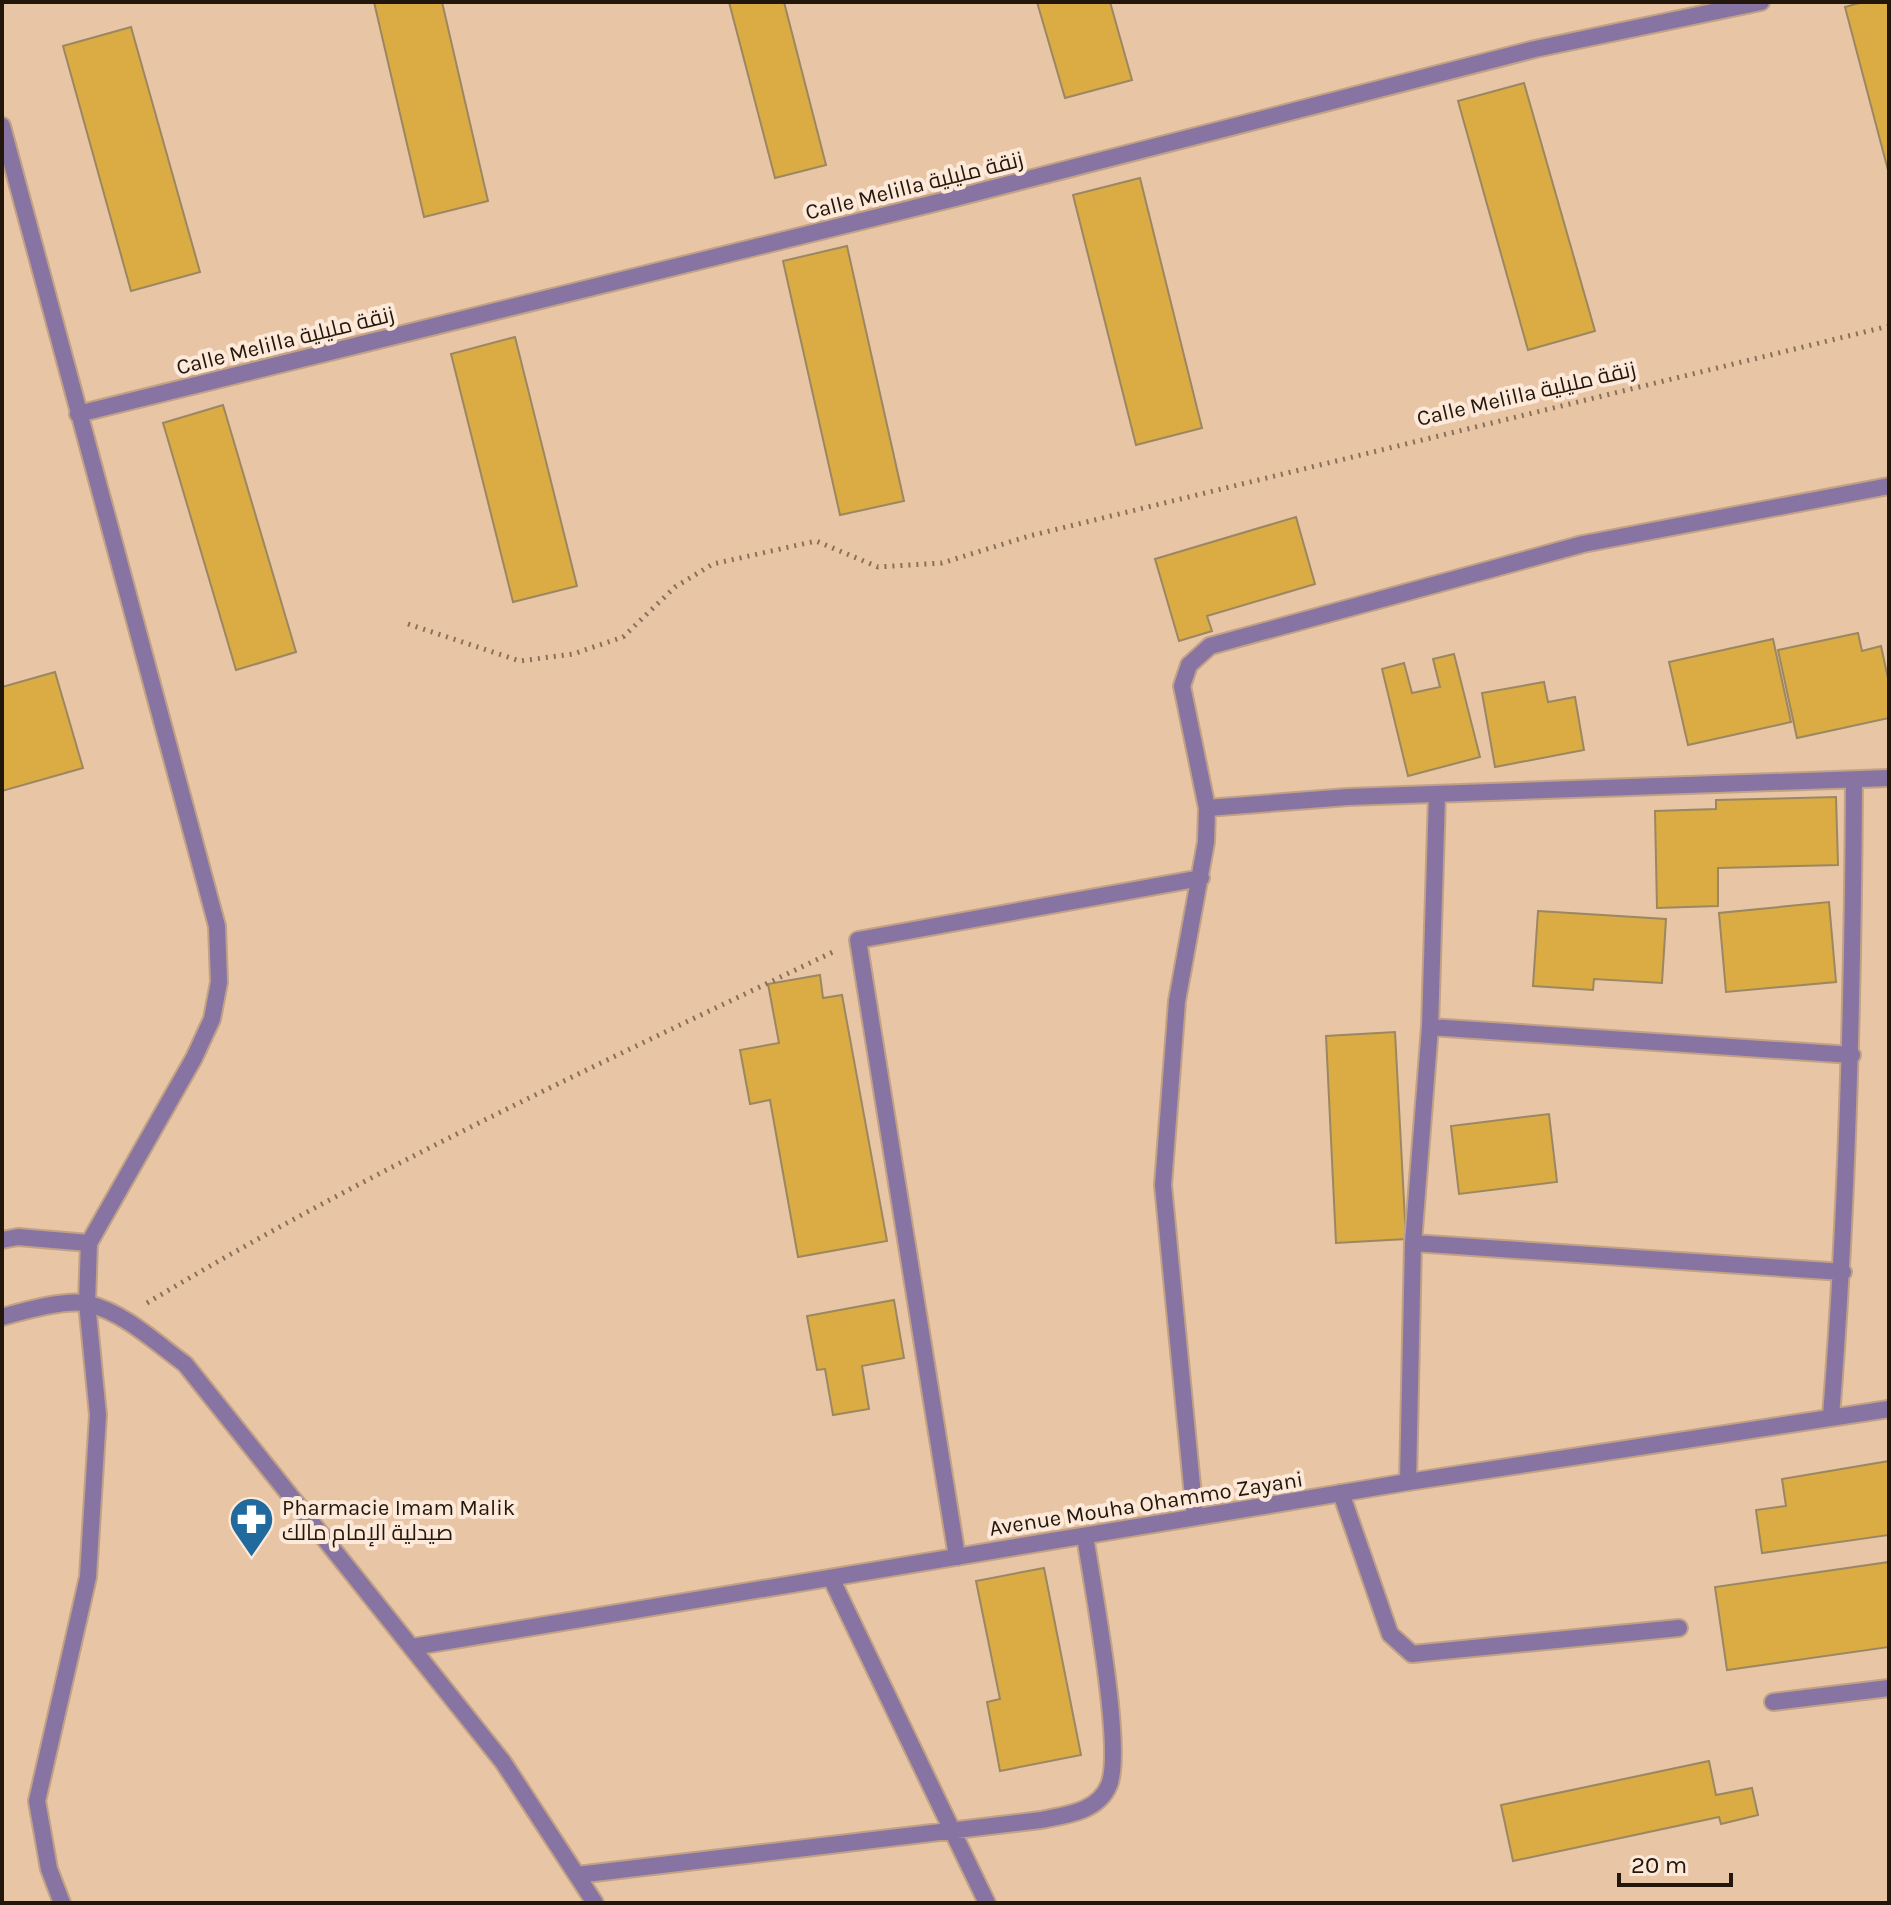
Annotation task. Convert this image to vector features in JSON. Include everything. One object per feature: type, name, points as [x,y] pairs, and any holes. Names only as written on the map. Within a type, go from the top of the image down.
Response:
[{"type":"street","name":"Calle Melilla زنقة مليلية","points":[[78,414],[955,198],[1535,49],[1761,2]]},
{"type":"street","points":[[2,126],[217,926],[219,982],[212,1019],[194,1058],[89,1243],[87,1303],[98,1415],[88,1577],[37,1801],[49,1869],[62,1903]]},
{"type":"street","points":[[1195,1517],[1163,1185],[1177,1001],[1201,878],[1207,808],[1182,686],[1189,665],[1210,646],[1583,544],[1889,486]]},
{"type":"street","points":[[1207,808],[1437,795],[1889,778]]},
{"type":"street","points":[[1831,1416],[1843,1272],[1852,1055],[1854,780]]},
{"type":"street","points":[[1408,1482],[1413,1243],[1430,1027],[1437,795]]},
{"type":"street","points":[[957,1557],[858,940],[1201,878]]},
{"type":"street","points":[[1430,1027],[1852,1055]]},
{"type":"street","points":[[2,1240],[18,1237],[89,1243]]},
{"type":"street","points":[[1413,1243],[1843,1272]]},
{"type":"street","points":[[2,1317],[30,1309],[87,1303],[122,1318],[185,1364],[503,1762],[595,1903]]},
{"type":"street","name":"Avenue Mouha Ohammo Zayani","points":[[412,1647],[1408,1482],[1889,1409]]},
{"type":"street","points":[[1341,1493],[1390,1634],[1412,1654],[1679,1628]]},
{"type":"street","points":[[577,1875],[1080,1812],[1098,1800],[1110,1784],[1110,1715],[1085,1536]]},
{"type":"street","points":[[831,1578],[987,1903]]},
{"type":"street","points":[[1773,1702],[1889,1688]]},
{"type":"path","name":"Calle Melilla زنقة مليلية","points":[[408,624],[520,661],[573,654],[623,637],[675,587],[713,564],[816,541],[878,567],[942,563],[1075,525],[1889,326]]},
{"type":"path","points":[[122,1318],[209,1266],[403,1164],[858,940]]},
{"type":"building","points":[[374,2],[442,2],[488,201],[424,217]]},
{"type":"building","points":[[729,2],[784,2],[826,165],[775,178]]},
{"type":"building","points":[[1037,2],[1110,2],[1132,80],[1065,98]]},
{"type":"building","points":[[1863,2],[1889,2],[1889,174],[1845,7]]},
{"type":"building","points":[[131,27],[200,272],[131,291],[63,46]]},
{"type":"building","points":[[1524,83],[1595,331],[1528,350],[1458,101]]},
{"type":"building","points":[[1140,178],[1202,428],[1136,445],[1073,195]]},
{"type":"building","points":[[847,246],[904,501],[840,515],[783,261]]},
{"type":"building","points":[[515,337],[577,586],[513,602],[451,354]]},
{"type":"building","points":[[223,405],[296,652],[236,670],[163,423]]},
{"type":"building","points":[[1296,517],[1315,584],[1207,616],[1212,631],[1179,641],[1155,559]]},
{"type":"building","points":[[1858,633],[1862,651],[1881,646],[1889,683],[1889,718],[1797,738],[1778,650]]},
{"type":"building","points":[[1773,639],[1791,722],[1688,745],[1669,662]]},
{"type":"building","points":[[1454,654],[1480,757],[1408,776],[1382,669],[1404,663],[1412,693],[1440,687],[1433,659]]},
{"type":"building","points":[[55,672],[83,768],[2,791],[2,687]]},
{"type":"building","points":[[1544,682],[1548,702],[1575,697],[1584,750],[1495,767],[1482,693]]},
{"type":"building","points":[[1836,797],[1838,865],[1718,868],[1718,906],[1657,908],[1655,811],[1716,809],[1716,800]]},
{"type":"building","points":[[1829,902],[1836,982],[1726,992],[1719,913]]},
{"type":"building","points":[[1538,911],[1666,919],[1662,983],[1594,979],[1593,990],[1533,986]]},
{"type":"building","points":[[820,975],[823,998],[842,995],[887,1241],[798,1257],[770,1100],[750,1104],[740,1050],[779,1043],[768,984]]},
{"type":"building","points":[[1395,1032],[1406,1239],[1336,1243],[1326,1036]]},
{"type":"building","points":[[1549,1114],[1557,1182],[1459,1194],[1451,1126]]},
{"type":"building","points":[[894,1300],[904,1358],[862,1366],[869,1409],[833,1415],[825,1369],[817,1370],[807,1316]]},
{"type":"building","points":[[1889,1461],[1889,1535],[1762,1553],[1756,1510],[1786,1506],[1782,1479]]},
{"type":"building","points":[[1889,1562],[1889,1647],[1727,1670],[1715,1587]]},
{"type":"building","points":[[1044,1568],[1081,1755],[1000,1771],[987,1702],[1000,1699],[976,1581]]},
{"type":"building","points":[[1709,1761],[1716,1795],[1752,1788],[1758,1815],[1721,1824],[1719,1817],[1513,1861],[1501,1805]]},
{"type":"place","name":"Pharmacie Imam Malik صيدلية الإمام مالك","points":[[251,1559]]}]
